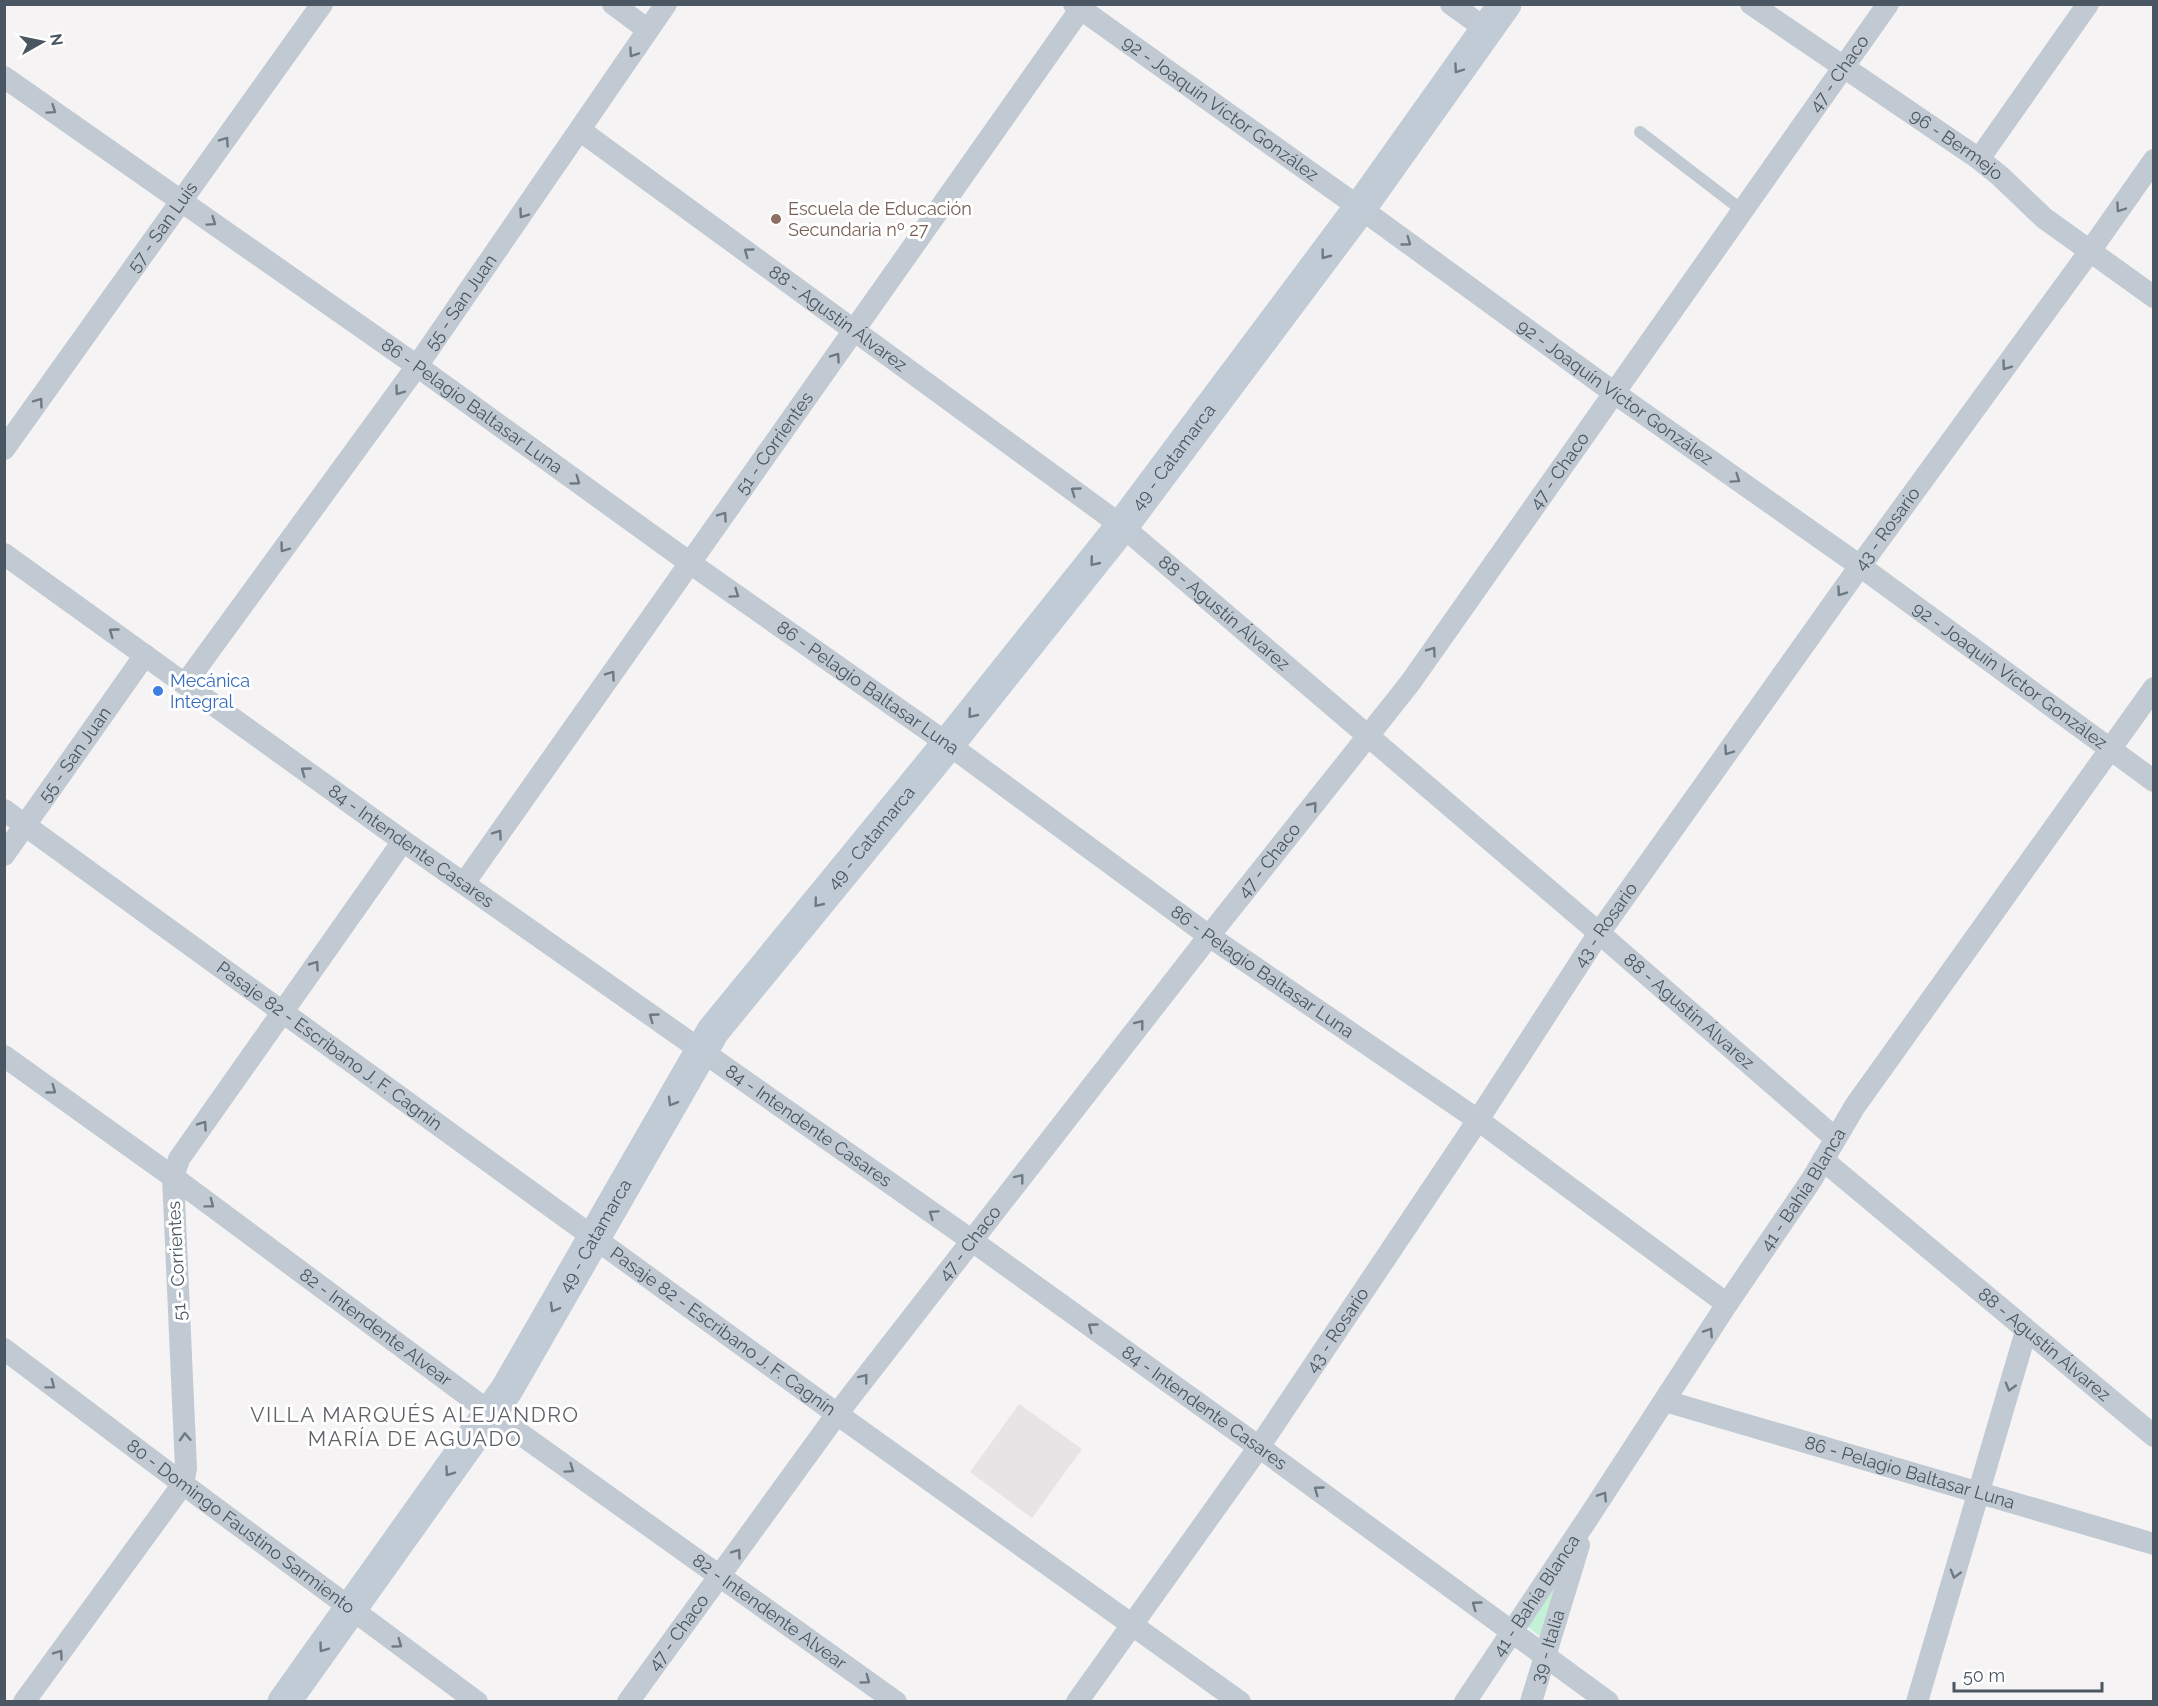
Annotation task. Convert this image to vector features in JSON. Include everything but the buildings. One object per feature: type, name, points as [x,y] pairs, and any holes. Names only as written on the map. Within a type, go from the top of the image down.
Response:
[{"type":"street","name":"57 - San Luis","points":[[4,449],[322,4]]},
{"type":"street","points":[[613,4],[648,30]]},
{"type":"street","name":"55 - San Juan","points":[[185,684],[417,366],[581,131],[666,4]]},
{"type":"street","points":[[1451,4],[1496,17]]},
{"type":"street","name":"96 - Bermejo","points":[[1751,4],[1979,159],[2044,218],[2154,297]]},
{"type":"street","name":"47 - Chaco","points":[[628,1701],[837,1414],[1209,936],[1410,683],[1888,4]]},
{"type":"street","points":[[1979,159],[2088,4]]},
{"type":"street","name":"92 - Joaquín Víctor González","points":[[1080,6],[1613,392],[1860,566],[2154,781]]},
{"type":"street","name":"51 - Corrientes","points":[[465,882],[855,330],[1080,6]]},
{"type":"street","name":"49 - Catamarca","points":[[284,1701],[507,1389],[713,1031],[948,744],[1122,526],[1360,208],[1496,17]]},
{"type":"street","name":"86 - Pelagio Baltasar Luna","points":[[4,76],[417,366],[690,563],[948,744],[1209,936],[1478,1120],[1727,1304]]},
{"type":"street","name":"88 - Agustín Álvarez","points":[[581,131],[1122,526],[1599,933],[1835,1138]]},
{"type":"street","name":"43 - Rosario","points":[[1077,1701],[1259,1447],[1478,1120],[1599,933],[1860,566],[2154,160]]},
{"type":"street","name":"84 - Intendente Casares","points":[[4,554],[403,841],[465,882],[700,1051],[971,1240],[1608,1701]]},
{"type":"street","name":"55 - San Juan","points":[[4,855],[145,655]]},
{"type":"street","name":"41 - Bahía Blanca","points":[[1465,1701],[1665,1401],[1823,1160],[1862,1096],[2154,688]]},
{"type":"street","name":"Pasaje 82 - Escribano J. F. Cagnín","points":[[4,810],[837,1414],[1240,1701]]},
{"type":"street","name":"51 - Corrientes","points":[[183,1484],[186,1468],[173,1177],[179,1160],[403,841]]},
{"type":"street","name":"82 - Intendente Alvear","points":[[4,1056],[173,1177],[491,1413],[896,1701]]},
{"type":"street","name":"88 - Agustín Álvarez","points":[[1823,1160],[2154,1436]]},
{"type":"street","points":[[1917,1701],[2026,1331]]},
{"type":"street","name":"80 - Domingo Faustino Sarmiento","points":[[4,1349],[351,1610],[477,1701]]},
{"type":"street","name":"86 - Pelagio Baltasar Luna","points":[[1665,1401],[2154,1544]]},
{"type":"street","points":[[24,1701],[183,1484]]},
{"type":"street","name":"39 - Italia","points":[[1531,1701],[1586,1521]]},
{"type":"lane","points":[[1640,132],[1743,211]]},
{"type":"shaded area","points":[[1019,1404],[1082,1449],[1032,1518],[970,1472]]},
{"type":"green space","points":[[1558,1580],[1544,1628],[1539,1636],[1527,1626]]},
{"type":"place","name":"Escuela de Educación Secundaria nº 27","points":[[776,219]]},
{"type":"place","name":"Mecánica Integral","points":[[158,691]]},
{"type":"district","name":"VILLA MARQUÉS ALEJANDRO MARÍA DE AGUADO","points":[[415,1427]]}]
